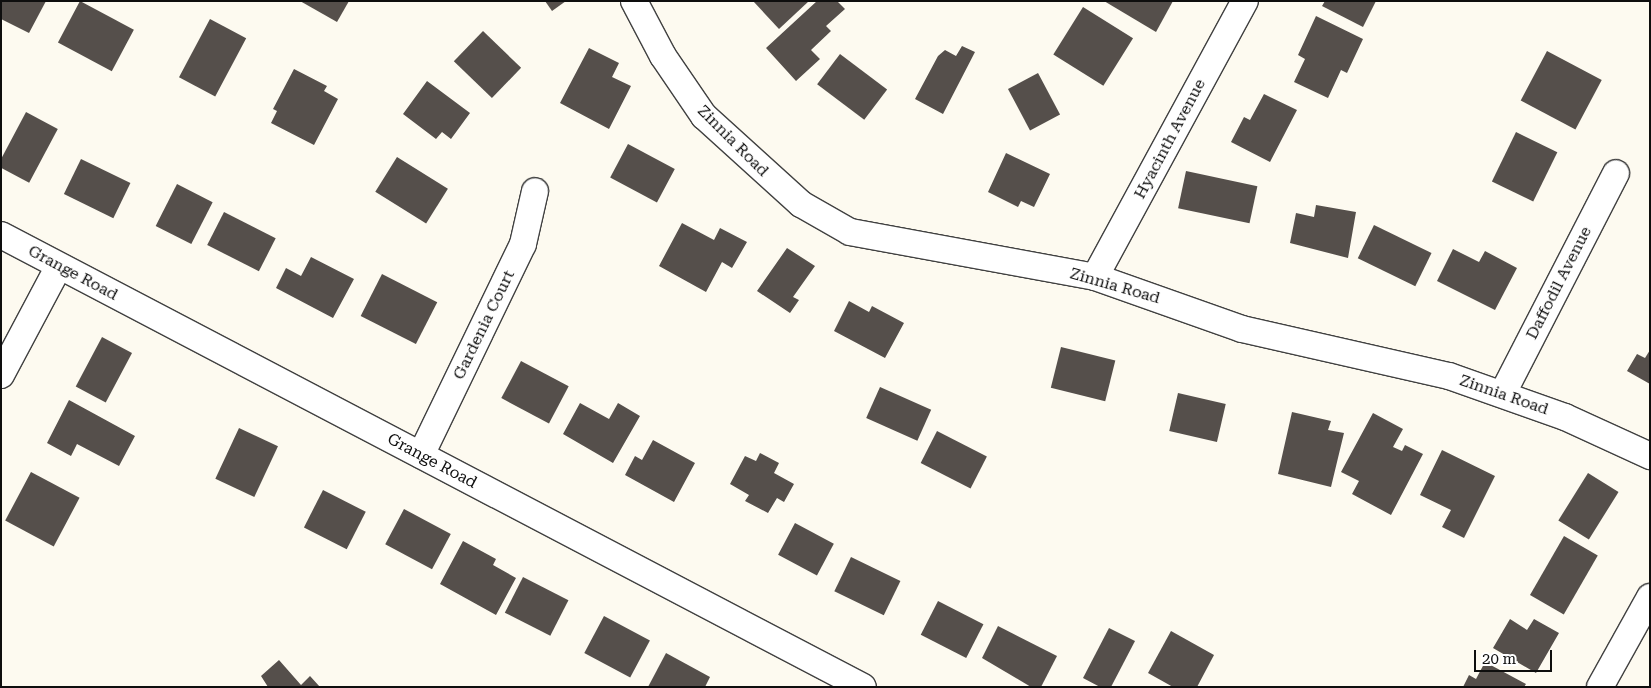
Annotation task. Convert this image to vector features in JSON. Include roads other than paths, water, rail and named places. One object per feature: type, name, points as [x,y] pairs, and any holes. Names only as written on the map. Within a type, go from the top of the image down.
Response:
[{"type":"street","name":"Zinnia Road","points":[[634,1],[662,56],[704,116],[801,204],[826,220],[885,241],[1095,277],[1242,329],[1502,393],[1650,456]]},
{"type":"street","name":"Hyacinth Avenue","points":[[1095,277],[1245,1]]},
{"type":"street","name":"Daffodil Avenue","points":[[1502,393],[1616,174]]},
{"type":"street","name":"Gardenia Court","points":[[421,455],[523,244],[535,191]]},
{"type":"street","name":"Grange Road","points":[[1,236],[863,687]]},
{"type":"street","points":[[1,375],[59,266]]},
{"type":"street","points":[[1600,687],[1650,597]]}]
